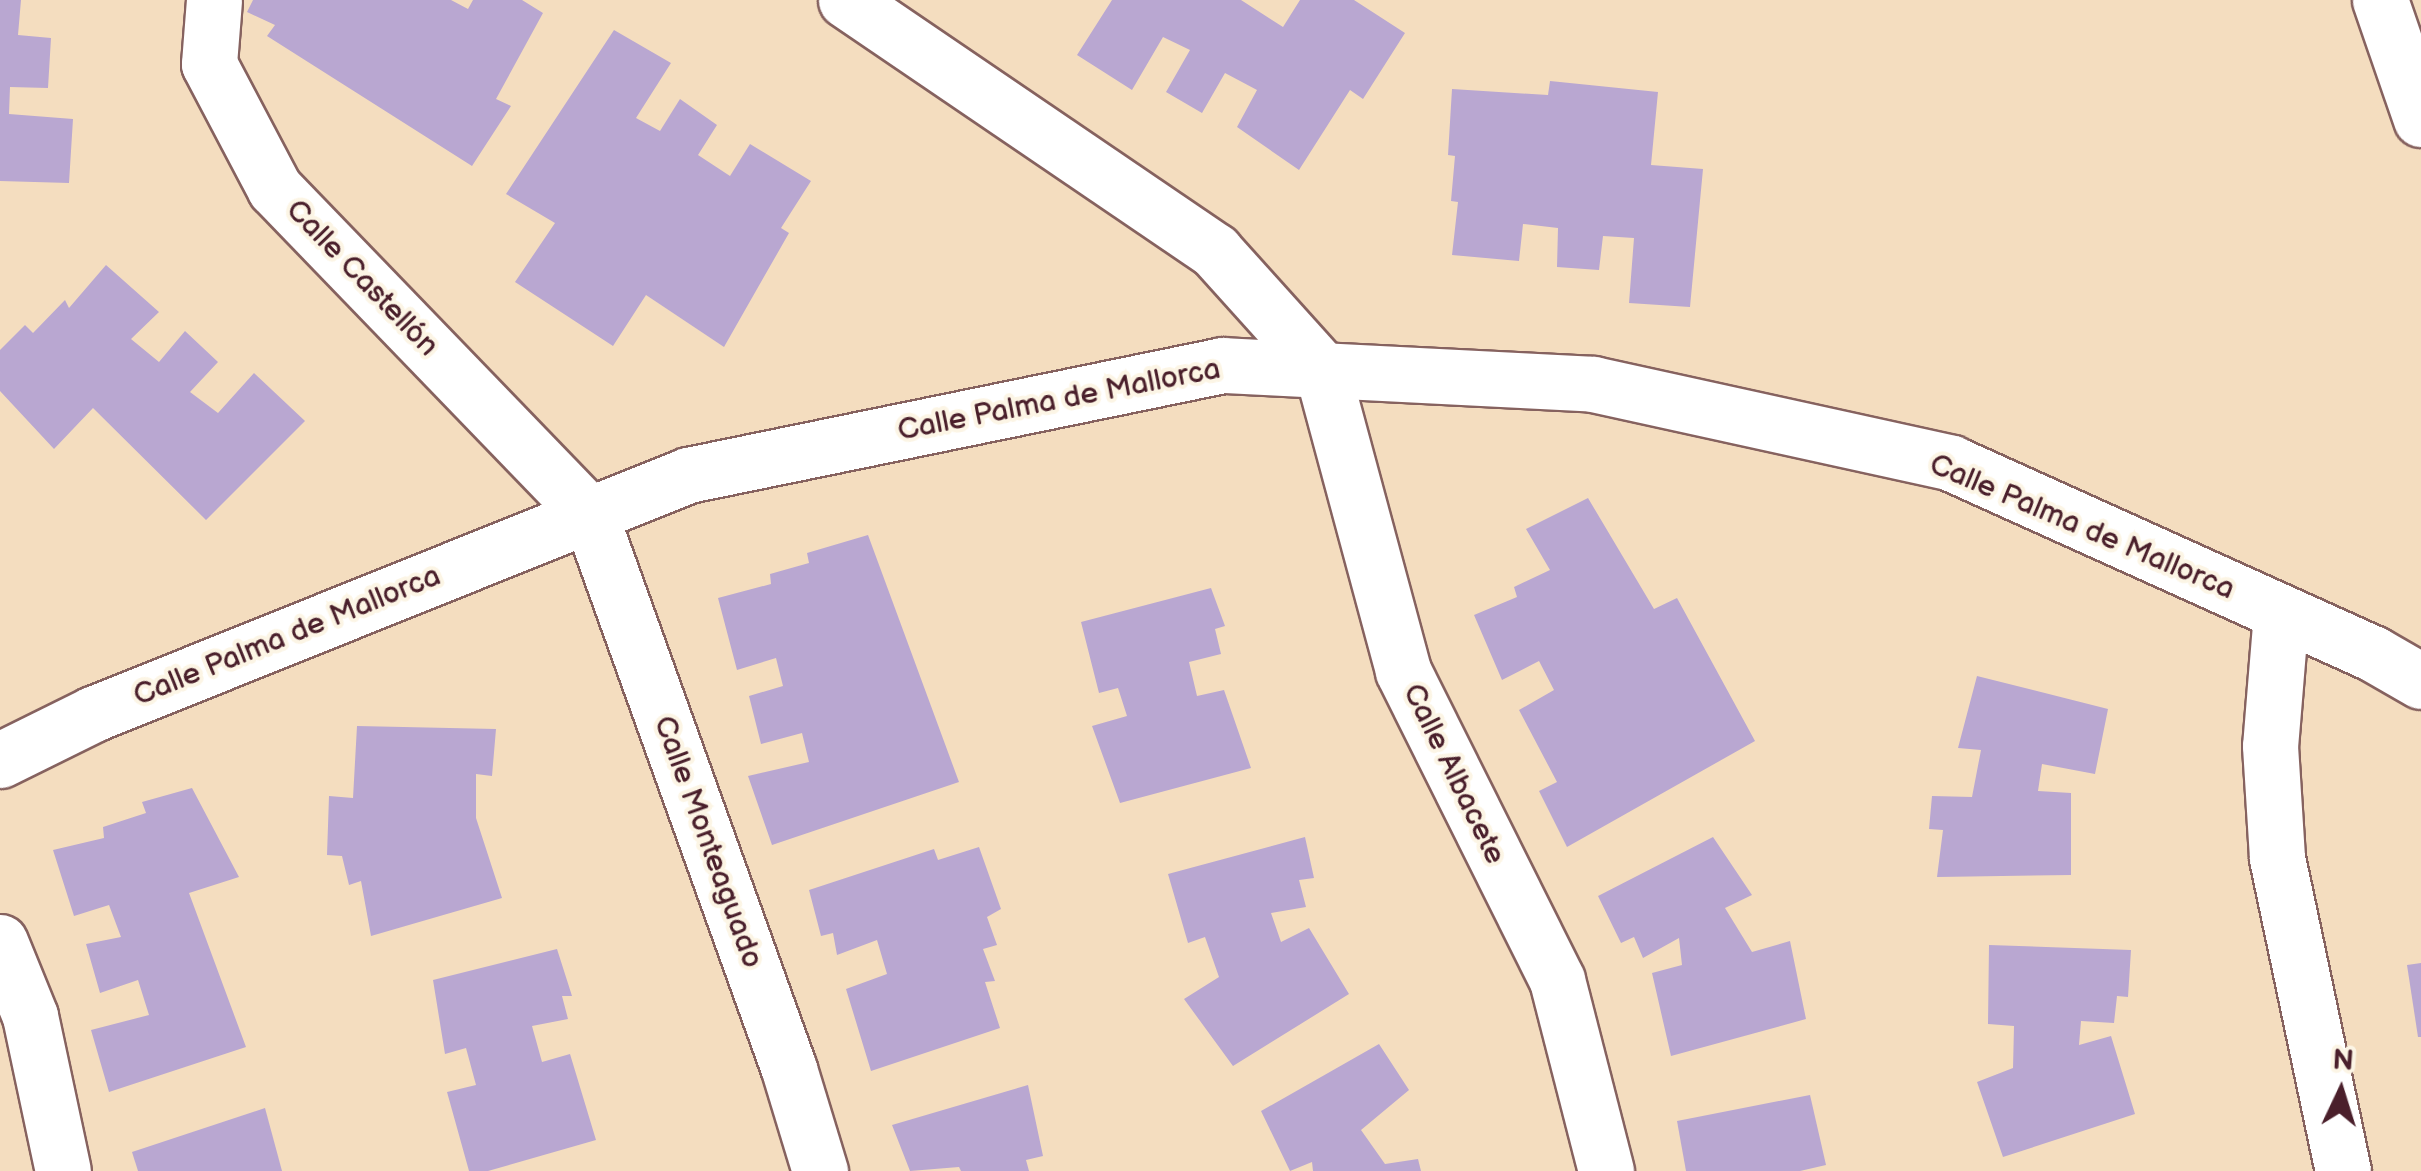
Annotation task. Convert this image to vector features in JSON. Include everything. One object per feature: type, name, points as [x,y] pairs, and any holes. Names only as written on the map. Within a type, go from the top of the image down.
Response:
[{"type":"street","name":"Calle Castellón","points":[[214,0],[209,64],[275,189],[590,514]]},
{"type":"street","points":[[846,0],[1215,251],[1322,370]]},
{"type":"street","points":[[2380,0],[2421,119]]},
{"type":"street","name":"Calle Palma de Mallorca","points":[[0,760],[93,714],[688,476],[1223,365],[1594,384],[1950,463],[2374,654],[2421,681]]},
{"type":"street","name":"Calle Albacete","points":[[1322,370],[1403,670],[1556,980],[1606,1171]]},
{"type":"street","name":"Calle Monteaguado","points":[[590,514],[790,1069],[820,1171]]},
{"type":"street","points":[[2281,613],[2270,746],[2277,858],[2343,1171]]},
{"type":"street","points":[[0,942],[30,1016],[63,1171]]},
{"type":"building","points":[[0,0],[21,0],[18,35],[51,38],[48,88],[10,87],[9,114],[73,119],[69,183],[0,181]]},
{"type":"building","points":[[253,0],[451,0],[468,9],[473,0],[522,0],[543,13],[496,99],[511,106],[472,166],[267,36],[275,25],[247,12]]},
{"type":"building","points":[[1112,0],[1241,0],[1283,27],[1300,0],[1354,0],[1405,33],[1363,99],[1350,90],[1299,170],[1237,127],[1257,90],[1225,73],[1202,113],[1166,92],[1190,50],[1163,37],[1132,90],[1077,55]]},
{"type":"building","points":[[614,30],[671,63],[636,118],[660,131],[680,99],[717,125],[698,155],[730,176],[750,144],[811,181],[781,228],[789,233],[724,347],[646,295],[613,346],[515,282],[555,223],[506,194]]},
{"type":"building","points":[[1550,81],[1658,92],[1651,165],[1703,169],[1690,307],[1629,303],[1634,238],[1603,236],[1599,270],[1557,267],[1558,228],[1523,224],[1519,261],[1452,255],[1458,202],[1451,201],[1455,156],[1448,155],[1452,89],[1548,95]]},
{"type":"building","points":[[106,265],[159,312],[131,339],[159,362],[185,331],[218,362],[190,392],[218,413],[254,373],[305,421],[206,520],[93,408],[54,449],[0,391],[0,350],[25,325],[33,333],[65,300],[69,308]]},
{"type":"building","points":[[1588,498],[1654,609],[1677,598],[1755,741],[1567,847],[1539,791],[1557,782],[1519,710],[1554,690],[1539,661],[1502,680],[1474,615],[1517,597],[1514,587],[1550,570],[1526,529]]},
{"type":"building","points":[[868,535],[959,782],[772,845],[748,776],[809,762],[802,733],[761,744],[749,696],[783,686],[776,658],[737,670],[718,598],[771,584],[770,574],[809,563],[807,553]]},
{"type":"building","points":[[1211,588],[1225,626],[1215,629],[1221,654],[1189,662],[1197,696],[1224,690],[1251,768],[1120,803],[1092,726],[1127,716],[1118,688],[1099,693],[1081,622]]},
{"type":"building","points":[[1977,676],[2108,709],[2095,774],[2042,764],[2038,791],[2071,793],[2071,875],[1937,877],[1943,830],[1929,829],[1932,796],[1972,797],[1981,750],[1958,748]]},
{"type":"building","points":[[357,726],[496,729],[492,776],[476,774],[476,818],[502,898],[371,936],[361,881],[349,885],[342,856],[327,855],[329,796],[353,798]]},
{"type":"building","points":[[192,788],[239,877],[189,893],[246,1047],[109,1092],[91,1030],[149,1015],[138,980],[100,993],[86,944],[121,937],[109,905],[74,916],[53,850],[104,838],[103,827],[146,813],[142,802]]},
{"type":"building","points":[[1305,837],[1314,878],[1299,880],[1306,907],[1271,913],[1281,942],[1309,928],[1349,994],[1233,1066],[1184,999],[1219,977],[1205,937],[1188,943],[1168,874]]},
{"type":"building","points":[[1713,837],[1752,895],[1725,908],[1752,952],[1790,941],[1806,1019],[1671,1056],[1652,973],[1682,965],[1679,938],[1643,958],[1634,937],[1621,943],[1598,896]]},
{"type":"building","points":[[979,847],[1001,909],[987,917],[997,945],[983,949],[995,981],[985,982],[1000,1028],[871,1071],[846,989],[887,974],[877,940],[837,955],[833,933],[821,936],[809,890],[934,849],[938,860]]},
{"type":"building","points":[[1989,945],[2131,950],[2128,997],[2117,996],[2114,1023],[2081,1021],[2079,1045],[2111,1036],[2135,1114],[2003,1157],[1977,1082],[2013,1068],[2014,1026],[1988,1024]]},
{"type":"building","points":[[557,949],[572,996],[562,996],[568,1019],[532,1026],[542,1062],[570,1054],[596,1140],[488,1171],[469,1171],[447,1092],[476,1085],[466,1048],[445,1054],[433,980]]},
{"type":"building","points":[[2421,963],[2421,1037],[2418,1037],[2407,965]]},
{"type":"building","points":[[1379,1044],[1409,1090],[1361,1130],[1385,1164],[1418,1159],[1421,1171],[1313,1171],[1312,1162],[1290,1171],[1261,1111]]},
{"type":"building","points":[[1028,1085],[1043,1156],[1026,1160],[1029,1171],[961,1171],[959,1167],[910,1171],[892,1125]]},
{"type":"building","points":[[1810,1095],[1826,1165],[1800,1171],[1686,1171],[1677,1121]]},
{"type":"building","points":[[265,1108],[282,1171],[138,1171],[132,1152]]}]
